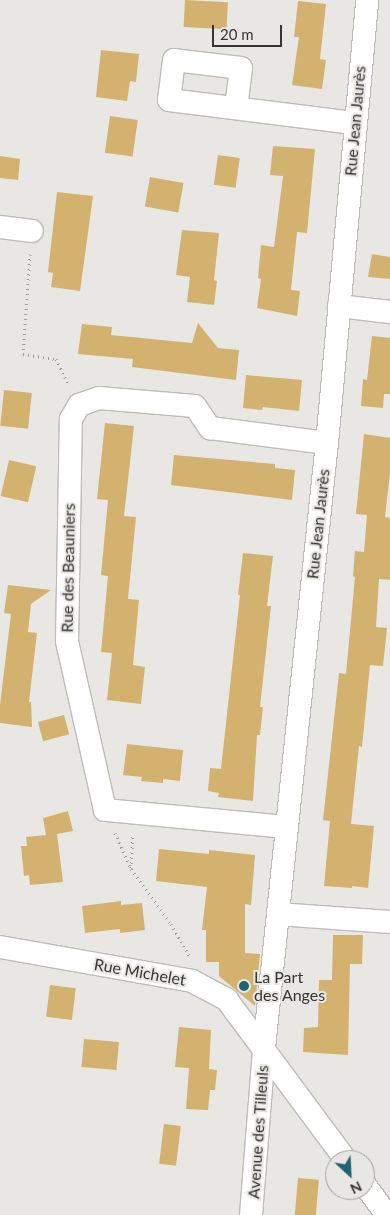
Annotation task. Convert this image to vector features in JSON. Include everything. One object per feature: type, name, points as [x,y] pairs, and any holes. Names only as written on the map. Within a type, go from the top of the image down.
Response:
[{"type":"street","name":"Rue Jean Jaurès","points":[[264,1048],[327,443],[354,123],[367,0]]},
{"type":"street","points":[[236,108],[354,123]]},
{"type":"street","points":[[0,227],[32,231]]},
{"type":"street","points":[[339,306],[390,312]]},
{"type":"street","points":[[79,405],[99,398],[195,406],[210,428],[327,443]]},
{"type":"street","name":"Rue des Beauniers","points":[[79,405],[71,420],[67,641],[105,810]]},
{"type":"street","points":[[105,810],[286,827]]},
{"type":"street","points":[[278,914],[390,922]]},
{"type":"street","name":"Rue Michelet","points":[[0,947],[192,981],[227,1000],[339,1150]]},
{"type":"street","name":"Avenue des Tilleuls","points":[[251,1215],[264,1048]]},
{"type":"street","points":[[375,1199],[387,1215]]},
{"type":"path","points":[[32,231],[23,354],[56,358],[79,405]]},
{"type":"path","points":[[105,810],[131,868],[171,924],[210,990]]},
{"type":"path","points":[[131,868],[134,814]]},
{"type":"building","points":[[185,0],[228,2],[227,29],[184,27]]},
{"type":"building","points":[[298,1],[326,4],[320,59],[326,60],[322,89],[292,85],[299,37],[294,37]]},
{"type":"building","points":[[101,50],[139,54],[136,82],[130,81],[127,101],[96,97]]},
{"type":"building","points":[[110,116],[138,120],[133,157],[105,153]]},
{"type":"building","points":[[273,146],[315,149],[307,233],[297,232],[291,290],[300,291],[297,316],[257,308],[261,279],[258,278],[261,245],[274,247],[283,176],[270,175]]},
{"type":"building","points":[[218,155],[240,158],[236,188],[214,185]]},
{"type":"building","points":[[0,156],[20,159],[18,180],[0,178]]},
{"type":"building","points":[[150,177],[183,183],[178,212],[145,207]]},
{"type":"building","points":[[57,192],[93,196],[80,291],[51,287],[53,273],[48,272]]},
{"type":"building","points":[[182,230],[219,233],[214,280],[217,281],[214,305],[187,302],[190,277],[176,275]]},
{"type":"building","points":[[372,254],[390,257],[390,279],[368,277]]},
{"type":"building","points":[[198,323],[218,348],[239,350],[236,380],[132,367],[133,359],[78,354],[82,324],[112,327],[111,335],[192,343]]},
{"type":"building","points":[[372,336],[390,338],[390,394],[384,394],[383,408],[361,406],[363,379],[367,380]]},
{"type":"building","points":[[246,375],[302,380],[299,411],[263,407],[262,410],[243,408]]},
{"type":"building","points":[[4,390],[32,393],[28,429],[0,426]]},
{"type":"building","points":[[105,423],[134,426],[124,516],[136,517],[128,599],[139,600],[133,665],[145,667],[141,704],[107,700],[112,653],[101,652],[108,576],[101,575],[108,500],[97,499]]},
{"type":"building","points":[[364,434],[390,438],[390,473],[385,517],[390,518],[390,580],[379,579],[376,627],[387,628],[383,666],[370,665],[362,747],[359,746],[351,824],[374,826],[368,888],[352,886],[352,888],[324,886],[330,821],[323,820],[339,673],[346,674],[355,577],[353,576],[355,551],[364,552],[367,515],[356,514]]},
{"type":"building","points":[[174,455],[275,464],[275,468],[295,470],[292,500],[171,485]]},
{"type":"building","points":[[9,460],[36,466],[28,502],[1,496]]},
{"type":"building","points":[[243,553],[273,556],[267,606],[271,606],[260,707],[263,707],[260,735],[257,735],[253,801],[218,797],[219,793],[208,791],[210,768],[221,769]]},
{"type":"building","points":[[8,585],[51,590],[31,604],[28,632],[37,633],[29,702],[31,702],[32,727],[0,723],[0,705],[11,614],[4,613]]},
{"type":"building","points":[[64,715],[69,734],[43,741],[38,722]]},
{"type":"building","points":[[127,744],[183,750],[180,781],[163,779],[163,783],[141,781],[142,777],[123,775]]},
{"type":"building","points":[[68,811],[73,831],[57,834],[63,882],[30,885],[29,875],[24,876],[21,846],[27,846],[26,837],[46,835],[43,818]]},
{"type":"building","points":[[159,849],[209,854],[209,850],[255,855],[251,905],[245,904],[245,953],[260,954],[255,1006],[219,976],[219,962],[206,962],[206,930],[202,930],[207,887],[156,881]]},
{"type":"building","points":[[121,901],[121,905],[142,903],[145,930],[120,933],[120,929],[85,933],[82,906]]},
{"type":"building","points":[[333,935],[363,935],[362,964],[350,964],[348,1055],[303,1052],[304,1028],[318,1027],[319,980],[332,980]]},
{"type":"building","points":[[50,985],[76,988],[72,1020],[46,1017]]},
{"type":"building","points":[[179,1027],[211,1030],[209,1069],[217,1070],[215,1090],[210,1090],[208,1110],[186,1109],[189,1068],[175,1067]]},
{"type":"building","points":[[84,1039],[119,1042],[116,1070],[82,1067]]},
{"type":"building","points":[[164,1124],[181,1126],[176,1166],[159,1164]]},
{"type":"building","points":[[298,1178],[319,1180],[316,1215],[295,1215]]},
{"type":"place","name":"La Part des Anges","points":[[244,986]]}]
